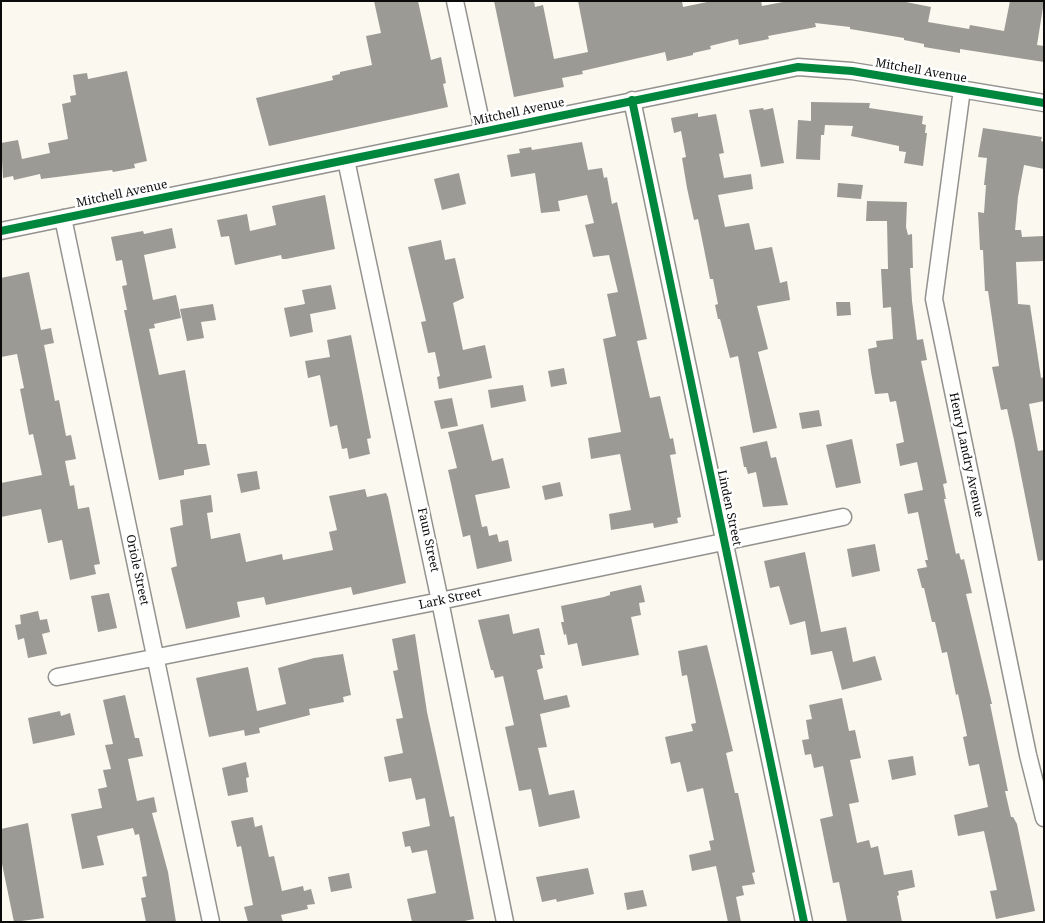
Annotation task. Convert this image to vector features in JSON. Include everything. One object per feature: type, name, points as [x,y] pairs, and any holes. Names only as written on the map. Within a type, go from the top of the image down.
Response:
[{"type":"street","points":[[455,1],[483,130]]},
{"type":"street","name":"Mitchell Avenue","points":[[1,231],[483,130],[798,67],[852,71],[1044,103]]},
{"type":"street","name":"Henry Landry Avenue","points":[[962,89],[934,299],[1028,755],[1044,818]]},
{"type":"street","name":"Linden Street","points":[[632,100],[804,922]]},
{"type":"street","name":"Faun Street","points":[[346,160],[440,601],[505,922]]},
{"type":"street","name":"Oriole Street","points":[[63,218],[211,922]]},
{"type":"street","name":"Lark Street","points":[[57,677],[440,601],[843,517]]},
{"type":"building","points":[[374,1],[418,1],[431,60],[441,57],[446,83],[443,84],[448,107],[269,146],[256,98],[333,80],[332,76],[340,74],[340,72],[372,65],[366,36],[381,33]]},
{"type":"building","points":[[494,1],[534,1],[535,7],[543,5],[554,59],[588,52],[578,1],[682,1],[683,7],[712,1],[761,1],[762,6],[788,1],[901,1],[931,7],[928,22],[969,29],[970,25],[1004,31],[1010,1],[1044,1],[1037,45],[1044,46],[1044,62],[960,49],[960,53],[924,47],[924,44],[904,40],[904,38],[850,29],[850,27],[815,23],[816,27],[768,36],[769,39],[739,45],[738,39],[710,46],[711,49],[693,53],[693,55],[667,61],[665,52],[582,71],[583,74],[562,78],[564,87],[514,97]]},
{"type":"building","points":[[127,71],[147,161],[134,164],[135,168],[113,172],[112,170],[41,179],[40,174],[14,180],[13,176],[3,178],[1,143],[18,140],[22,159],[50,153],[48,143],[68,139],[62,104],[71,102],[70,96],[76,95],[73,75],[87,73],[88,79]]},
{"type":"building","points":[[811,102],[870,103],[869,108],[923,116],[922,124],[926,125],[925,133],[927,133],[923,166],[904,163],[906,152],[899,151],[899,146],[851,136],[853,126],[825,125],[824,135],[821,135],[820,160],[796,159],[798,120],[811,121]]},
{"type":"building","points":[[763,108],[764,110],[773,108],[784,163],[761,167],[749,110]]},
{"type":"building","points":[[698,113],[698,117],[716,114],[724,153],[719,154],[724,178],[751,174],[753,189],[718,195],[725,227],[749,223],[755,250],[772,247],[780,283],[787,281],[790,300],[757,306],[768,349],[758,352],[777,428],[753,433],[738,356],[730,358],[720,319],[718,319],[715,305],[718,304],[713,279],[710,279],[698,219],[694,220],[687,188],[682,158],[686,157],[681,131],[674,133],[671,118]]},
{"type":"building","points":[[983,128],[1042,137],[1041,141],[1044,142],[1044,169],[1024,165],[1018,197],[1015,230],[1021,230],[1022,237],[1044,236],[1044,261],[1016,262],[1018,304],[1030,305],[1041,378],[1044,377],[1044,401],[1029,404],[1038,451],[1044,450],[1044,560],[1038,561],[1007,409],[1001,410],[992,367],[999,366],[988,291],[985,291],[983,250],[980,250],[978,212],[984,213],[986,185],[984,185],[987,158],[978,157]]},
{"type":"building","points":[[582,142],[588,170],[602,168],[604,178],[607,177],[612,204],[617,202],[647,339],[637,341],[650,398],[660,396],[670,439],[673,438],[676,454],[670,455],[681,517],[677,518],[678,523],[654,528],[653,523],[611,530],[609,514],[631,510],[620,454],[591,459],[588,438],[621,432],[603,339],[616,336],[607,294],[618,292],[609,255],[593,257],[585,225],[594,223],[587,195],[558,201],[560,211],[541,213],[535,173],[511,177],[507,155],[520,153],[519,149],[531,147],[532,150]]},
{"type":"building","points":[[459,173],[466,204],[442,210],[434,179]]},
{"type":"building","points":[[838,183],[863,185],[861,199],[837,197]]},
{"type":"building","points":[[325,195],[335,249],[286,259],[282,259],[281,255],[235,265],[229,236],[221,237],[217,220],[247,214],[250,231],[276,225],[272,206]]},
{"type":"building","points":[[867,201],[907,202],[906,227],[908,235],[912,234],[913,268],[910,268],[912,301],[917,340],[923,339],[927,360],[921,361],[947,483],[943,484],[946,499],[944,499],[956,554],[959,553],[961,560],[964,559],[972,593],[966,594],[992,704],[990,704],[1008,791],[1005,791],[1011,817],[1013,817],[1017,824],[1035,911],[996,919],[990,891],[997,890],[984,831],[958,836],[954,815],[988,807],[979,764],[969,766],[963,737],[967,736],[947,652],[942,653],[935,622],[932,622],[924,588],[922,588],[917,569],[927,567],[925,560],[928,560],[918,512],[908,514],[904,494],[923,490],[917,462],[900,466],[896,444],[904,442],[896,401],[890,402],[888,393],[875,394],[868,349],[877,347],[876,341],[893,339],[891,307],[883,308],[881,269],[888,269],[887,221],[866,221]]},
{"type":"building","points":[[172,228],[176,248],[144,255],[153,300],[176,295],[181,318],[154,324],[155,328],[149,329],[159,375],[185,370],[198,444],[206,444],[210,465],[184,470],[184,475],[159,480],[124,310],[127,310],[122,286],[127,285],[122,260],[116,261],[111,237],[143,231],[144,234]]},
{"type":"building","points":[[441,240],[445,260],[455,258],[464,298],[453,303],[463,350],[485,345],[492,378],[439,389],[437,377],[440,376],[435,352],[428,353],[421,322],[426,321],[408,247]]},
{"type":"building","points":[[29,272],[41,330],[51,328],[54,343],[44,345],[55,401],[59,400],[66,436],[71,435],[76,459],[65,461],[70,486],[74,485],[78,509],[89,507],[100,564],[94,565],[96,574],[70,580],[62,540],[48,543],[41,509],[1,517],[1,483],[42,475],[33,434],[29,435],[20,389],[24,388],[17,354],[1,357],[1,278]]},
{"type":"building","points":[[331,285],[336,309],[310,314],[313,332],[290,337],[284,308],[305,304],[302,290]]},
{"type":"building","points":[[836,302],[850,302],[851,315],[837,316]]},
{"type":"building","points":[[213,304],[216,320],[201,322],[204,338],[187,341],[180,309]]},
{"type":"building","points":[[351,335],[371,438],[367,439],[370,454],[349,459],[347,448],[342,449],[337,425],[330,427],[320,375],[308,378],[305,361],[330,357],[327,340]]},
{"type":"building","points":[[564,368],[567,384],[551,387],[548,371]]},
{"type":"building","points":[[523,385],[526,401],[491,408],[488,390]]},
{"type":"building","points":[[452,398],[458,426],[441,429],[434,401]]},
{"type":"building","points":[[819,410],[822,426],[802,429],[799,413]]},
{"type":"building","points":[[483,424],[492,461],[503,458],[510,488],[475,495],[482,527],[487,526],[489,536],[497,534],[499,542],[508,540],[512,561],[477,569],[470,535],[463,537],[448,470],[457,468],[448,432]]},
{"type":"building","points":[[852,439],[861,483],[836,488],[826,445]]},
{"type":"building","points":[[767,441],[771,458],[776,457],[788,505],[763,507],[756,472],[748,474],[746,467],[744,467],[740,447]]},
{"type":"building","points":[[257,471],[260,489],[241,493],[237,474]]},
{"type":"building","points":[[560,482],[563,496],[545,500],[542,486]]},
{"type":"building","points":[[365,489],[367,497],[386,493],[388,497],[406,583],[353,595],[351,587],[266,605],[264,597],[237,602],[240,617],[186,629],[171,568],[177,566],[170,528],[183,525],[180,500],[211,495],[213,512],[207,513],[211,539],[240,533],[246,562],[282,554],[283,560],[333,550],[329,532],[337,530],[329,496]]},
{"type":"building","points":[[875,544],[880,571],[852,577],[847,549]]},
{"type":"building","points":[[805,552],[821,632],[846,627],[853,662],[875,656],[882,680],[842,690],[832,651],[811,655],[805,621],[790,625],[779,586],[770,588],[764,561]]},
{"type":"building","points":[[641,585],[645,602],[639,603],[641,615],[631,617],[639,655],[582,666],[577,643],[568,645],[566,634],[564,635],[561,622],[564,622],[561,606],[604,597],[610,595],[610,592]]},
{"type":"building","points":[[109,593],[117,628],[98,632],[91,596]]},
{"type":"building","points":[[38,611],[40,620],[47,619],[50,632],[42,634],[47,654],[28,658],[24,638],[18,640],[15,625],[21,624],[20,615]]},
{"type":"building","points":[[509,614],[513,634],[539,628],[545,655],[540,655],[543,668],[537,670],[544,700],[567,695],[570,707],[540,714],[547,747],[538,748],[549,795],[574,790],[580,818],[539,827],[531,789],[519,791],[505,727],[514,725],[503,676],[495,678],[493,670],[491,670],[478,620]]},
{"type":"building","points":[[415,634],[427,712],[450,817],[454,816],[474,919],[460,922],[412,922],[407,899],[436,893],[427,850],[412,853],[410,846],[405,847],[402,832],[430,826],[425,798],[416,800],[411,778],[389,782],[384,757],[403,753],[396,719],[403,718],[393,671],[398,670],[392,639]]},
{"type":"building","points":[[707,645],[733,751],[726,753],[735,793],[738,793],[755,872],[752,873],[755,884],[742,886],[744,895],[736,897],[741,922],[728,922],[716,866],[692,871],[689,855],[711,850],[709,841],[714,840],[703,788],[687,792],[680,762],[671,764],[665,737],[693,731],[691,724],[696,723],[687,675],[682,676],[678,651]]},
{"type":"building","points":[[343,654],[351,695],[343,697],[344,702],[309,709],[310,715],[259,728],[260,733],[245,736],[244,730],[209,737],[196,678],[248,667],[257,711],[286,704],[278,668],[314,658]]},
{"type":"building","points":[[125,695],[135,738],[139,738],[143,756],[128,759],[137,801],[154,797],[157,812],[152,813],[168,872],[176,922],[146,922],[141,898],[146,897],[142,877],[147,876],[139,834],[135,835],[133,828],[97,836],[104,865],[82,869],[71,814],[102,808],[98,789],[107,787],[103,770],[111,769],[105,745],[113,744],[103,700]]},
{"type":"building","points":[[842,698],[849,731],[855,730],[861,758],[850,760],[859,802],[849,804],[857,843],[869,840],[871,848],[878,846],[884,875],[912,870],[915,887],[898,891],[899,895],[897,896],[902,922],[847,922],[839,882],[833,883],[820,819],[833,816],[823,766],[814,768],[811,754],[805,755],[802,740],[809,739],[806,720],[812,719],[809,705]]},
{"type":"building","points":[[60,711],[61,716],[70,713],[75,735],[33,744],[28,718]]},
{"type":"building","points":[[913,756],[916,775],[892,780],[888,760]]},
{"type":"building","points":[[246,762],[249,777],[246,778],[248,792],[228,796],[222,768]]},
{"type":"building","points":[[253,817],[255,827],[262,825],[269,857],[274,856],[282,891],[303,886],[304,891],[311,889],[315,904],[307,905],[308,909],[281,915],[283,922],[248,922],[244,907],[253,905],[241,846],[237,847],[231,821]]},
{"type":"building","points":[[28,823],[44,918],[14,922],[1,859],[1,829]]},
{"type":"building","points":[[588,868],[594,894],[557,902],[556,899],[542,902],[536,877]]},
{"type":"building","points":[[349,873],[352,888],[331,892],[328,877]]},
{"type":"building","points":[[643,890],[647,906],[627,910],[624,893]]},
{"type":"cycle path","points":[[1,231],[798,67],[852,71],[1044,103]]},
{"type":"cycle path","points":[[632,100],[804,922]]}]
